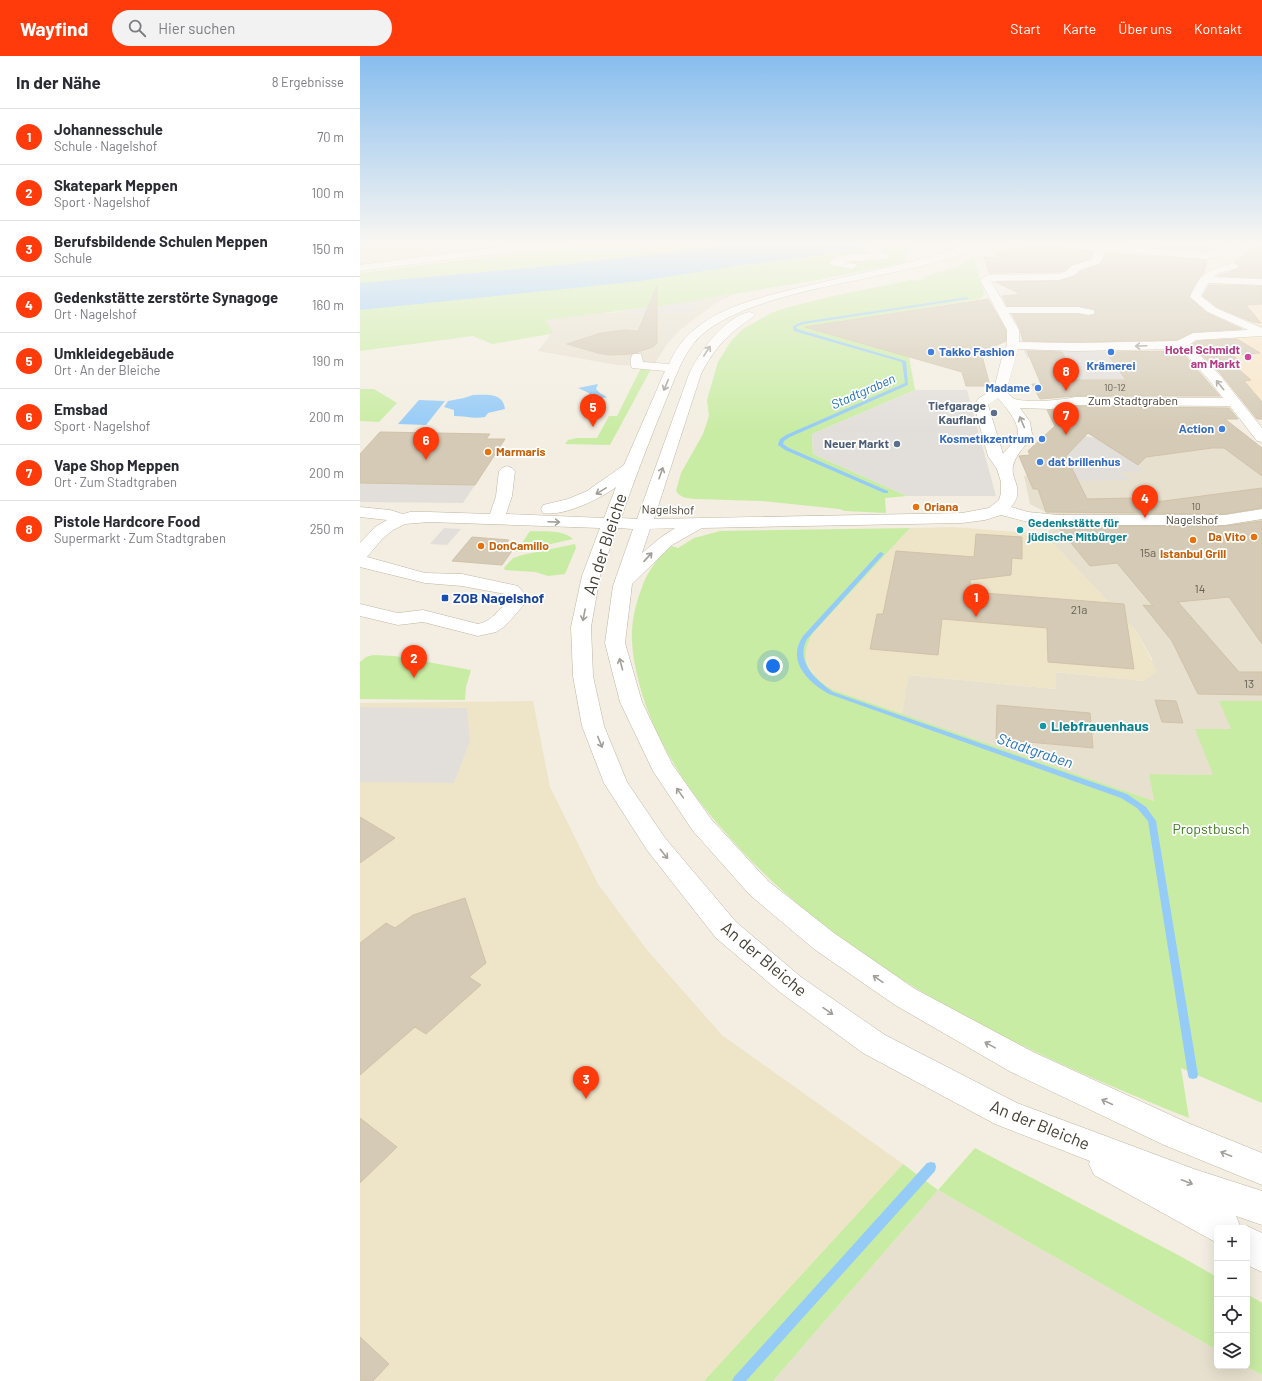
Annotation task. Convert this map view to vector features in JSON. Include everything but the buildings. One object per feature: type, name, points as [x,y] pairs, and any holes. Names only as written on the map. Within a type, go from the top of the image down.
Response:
[{"type":"street","name":"An der Bleiche","points":[[745,307],[730,312],[707,325],[690,340],[677,359],[631,467],[591,576],[581,627],[583,676],[593,726],[616,783],[656,844],[726,930],[791,985],[874,1044],[1006,1114],[1194,1185],[1262,1208]]},
{"type":"street","name":"An der Bleiche","points":[[769,307],[751,314],[733,325],[709,348],[695,374],[622,586],[615,642],[631,702],[666,773],[702,825],[759,888],[824,941],[905,997],[1022,1062],[1176,1134],[1262,1169]]},
{"type":"street","points":[[1001,307],[1013,330],[1013,345],[1004,397]]},
{"type":"street","points":[[1207,307],[1262,332]]},
{"type":"street","points":[[1003,310],[1078,310],[1089,312]]},
{"type":"street","points":[[1180,345],[1193,337],[1262,332]]},
{"type":"street","points":[[1013,345],[1075,347],[1180,345],[1188,348],[1234,402],[1262,438]]},
{"type":"street","points":[[637,357],[637,365],[674,368]]},
{"type":"street","points":[[998,509],[1006,503],[1010,495],[1005,468],[1008,455],[1024,438],[1025,430],[1017,411],[1004,397]]},
{"type":"street","points":[[1004,397],[984,401],[981,405],[997,457],[1005,468]]},
{"type":"street","name":"Zum Stadtgraben","points":[[1004,397],[1019,404],[1064,404],[1075,401],[1234,402]]},
{"type":"street","name":"An der Bleiche","points":[[549,510],[571,505],[589,498],[606,488],[631,467]]},
{"type":"street","points":[[497,515],[506,492],[507,471]]},
{"type":"street","name":"Nagelshof","points":[[360,554],[376,534],[389,524],[403,519],[429,517],[497,515],[612,516],[705,522],[962,518],[984,515],[998,509],[1030,517],[1058,520],[1225,520],[1262,514]]},
{"type":"street","name":"Nagelshof","points":[[497,515],[549,510],[612,516]]},
{"type":"street","name":"Nagelshof","points":[[360,512],[390,515],[403,519]]},
{"type":"street","name":"Nagelshof","points":[[646,517],[772,512],[860,519]]},
{"type":"street","name":"An der Bleiche","points":[[622,586],[652,553],[666,541],[682,531],[705,522]]},
{"type":"street","points":[[360,560],[385,569],[426,578],[462,580],[511,590],[520,599],[498,622],[488,628],[478,630],[423,616],[398,619],[360,610]]},
{"type":"street","points":[[1006,1114],[1201,1214],[1218,1225]]},
{"type":"street","points":[[1250,1246],[1262,1254]]},
{"type":"shaded area","points":[[651,307],[711,307],[680,330],[668,343],[653,366],[617,365],[538,351],[553,331],[544,320],[593,313],[610,313]]},
{"type":"shaded area","points":[[654,307],[694,307],[696,309],[693,313],[630,314],[631,310]]},
{"type":"shaded area","points":[[1216,307],[1262,307],[1262,327],[1258,327],[1253,322],[1248,322]]},
{"type":"shaded area","points":[[1258,336],[1262,338],[1262,421],[1229,382],[1210,363],[1214,342],[1209,339]]},
{"type":"shaded area","points":[[1023,349],[1104,350],[1113,362],[1141,362],[1168,380],[1077,380],[1031,358],[1027,358]]},
{"type":"shaded area","name":"Neuer Markt","points":[[915,390],[967,390],[996,496],[907,496],[813,454],[812,434]]},
{"type":"shaded area","points":[[1085,436],[1100,439],[1138,465],[1144,472],[1120,472],[1131,480],[1061,481],[1070,465],[1066,456]]},
{"type":"shaded area","points":[[1212,448],[1262,448],[1262,504],[1218,516],[1062,516],[1047,513],[1030,504],[1024,476],[1054,475],[1130,480],[1119,472],[1143,472],[1138,465],[1146,457]]},
{"type":"shaded area","points":[[360,483],[475,485],[463,503],[360,502]]},
{"type":"shaded area","points":[[1262,519],[1262,776],[1149,774],[1154,801],[902,714],[908,675],[1056,689],[1055,672],[1144,681],[1152,659],[1137,632],[1044,534],[1058,525],[1228,524]]},
{"type":"shaded area","points":[[952,527],[1044,534],[1137,632],[1157,671],[1144,681],[1056,672],[1056,689],[909,675],[902,714],[833,690],[816,678],[808,665],[805,654],[806,645],[813,633],[910,528]]},
{"type":"shaded area","points":[[444,528],[461,529],[447,545],[430,544]]},
{"type":"shaded area","points":[[533,701],[550,787],[598,884],[647,950],[722,1035],[903,1164],[704,1381],[360,1381],[360,703]]},
{"type":"shaded area","points":[[360,707],[467,708],[470,741],[454,783],[360,782]]},
{"type":"shaded area","points":[[938,1190],[1214,1348],[1214,1369],[1250,1369],[1262,1375],[1262,1381],[773,1381]]},
{"type":"green space","points":[[387,307],[653,307],[545,320],[553,331],[551,334],[492,344],[473,336],[360,351],[360,310]]},
{"type":"green space","points":[[789,307],[931,307],[806,327],[909,356],[915,390],[812,434],[813,454],[907,496],[885,498],[886,513],[845,511],[839,509],[761,501],[695,499],[684,497],[676,491],[681,473],[703,434],[709,416],[707,400],[718,362],[731,341],[743,329],[771,313]]},
{"type":"green space","points":[[641,368],[651,369],[610,445],[565,444],[568,440],[577,438],[597,438],[609,416],[617,416]]},
{"type":"green space","points":[[360,389],[374,389],[397,403],[379,422],[360,421]]},
{"type":"green space","name":"Propstbusch","points":[[910,528],[813,633],[808,643],[806,659],[808,666],[818,679],[833,690],[1154,801],[1149,774],[1213,775],[1195,729],[1231,729],[1219,701],[1262,701],[1262,1103],[1181,1068],[1189,1118],[1063,1064],[938,1002],[879,965],[823,925],[771,880],[724,831],[701,804],[681,776],[656,730],[643,697],[634,659],[632,635],[635,609],[643,584],[653,566],[668,545],[678,548],[694,538],[720,531]]},
{"type":"green space","points":[[530,531],[558,532],[573,539],[516,552]]},
{"type":"green space","points":[[575,544],[576,548],[565,574],[548,576],[535,572],[505,570],[504,568],[513,558]]},
{"type":"green space","points":[[373,655],[395,656],[471,670],[466,687],[465,700],[360,699],[360,662],[366,657]]},
{"type":"green space","points":[[975,1148],[1214,1275],[1214,1348],[938,1190]]},
{"type":"green space","points":[[903,1164],[938,1190],[773,1381],[704,1381]]},
{"type":"green space","points":[[1250,1296],[1262,1303],[1262,1375],[1250,1369]]},
{"type":"water","points":[[360,307],[391,307],[360,310]]},
{"type":"water","points":[[598,384],[596,389],[607,397],[589,401],[589,393],[578,388]]},
{"type":"water","points":[[473,395],[488,395],[497,397],[504,404],[505,409],[488,413],[485,417],[477,418],[454,416],[454,410],[444,407],[448,401]]},
{"type":"water","points":[[419,400],[445,401],[426,425],[398,424]]},
{"type":"waterway","name":"Stadtgraben","points":[[886,492],[787,449],[780,444],[782,440],[788,436],[907,384],[904,361],[795,330],[794,327],[802,323],[909,307]]},
{"type":"waterway","name":"Stadtgraben","points":[[881,554],[805,637],[800,654],[801,661],[808,674],[818,684],[831,693],[1124,796],[1143,809],[1152,821],[1193,1075]]},
{"type":"waterway","points":[[738,1381],[931,1167]]},
{"type":"place","name":"Takko Fashion","points":[[931,352]]},
{"type":"place","name":"Krämerei","points":[[1111,352]]},
{"type":"place","name":"Hotel Schmidt am Markt","points":[[1248,357]]},
{"type":"place","name":"Madame","points":[[1038,388]]},
{"type":"place","name":"Pistole Hardcore Food","points":[[1066,391]]},
{"type":"place","name":"Tiefgarage Kaufland","points":[[994,413]]},
{"type":"place","name":"Umkleidegebäude","points":[[593,427]]},
{"type":"place","name":"Action","points":[[1222,429]]},
{"type":"place","name":"Vape Shop Meppen","points":[[1066,435]]},
{"type":"place","name":"Kosmetikzentrum","points":[[1042,439]]},
{"type":"place","name":"Neuer Markt","points":[[897,444]]},
{"type":"place","name":"Marmaris","points":[[488,452]]},
{"type":"place","name":"Emsbad","points":[[426,460]]},
{"type":"place","name":"dat brillenhus","points":[[1040,462]]},
{"type":"place","name":"Oriana","points":[[916,507]]},
{"type":"place","name":"Gedenkstätte zerstörte Synagoge","points":[[1145,518]]},
{"type":"place","name":"Gedenkstätte für jüdische Mitbürger","points":[[1020,530]]},
{"type":"place","name":"Da Vito","points":[[1254,537]]},
{"type":"place","name":"Istanbul Grill","points":[[1193,540]]},
{"type":"place","name":"DonCamillo","points":[[481,546]]},
{"type":"place","name":"ZOB Nagelshof","points":[[445,598]]},
{"type":"place","name":"Johannesschule","points":[[976,617]]},
{"type":"place","name":"Skatepark Meppen","points":[[414,678]]},
{"type":"place","name":"Liebfrauenhaus","points":[[1043,726]]},
{"type":"place","name":"Berufsbildende Schulen Meppen","points":[[586,1099]]}]
